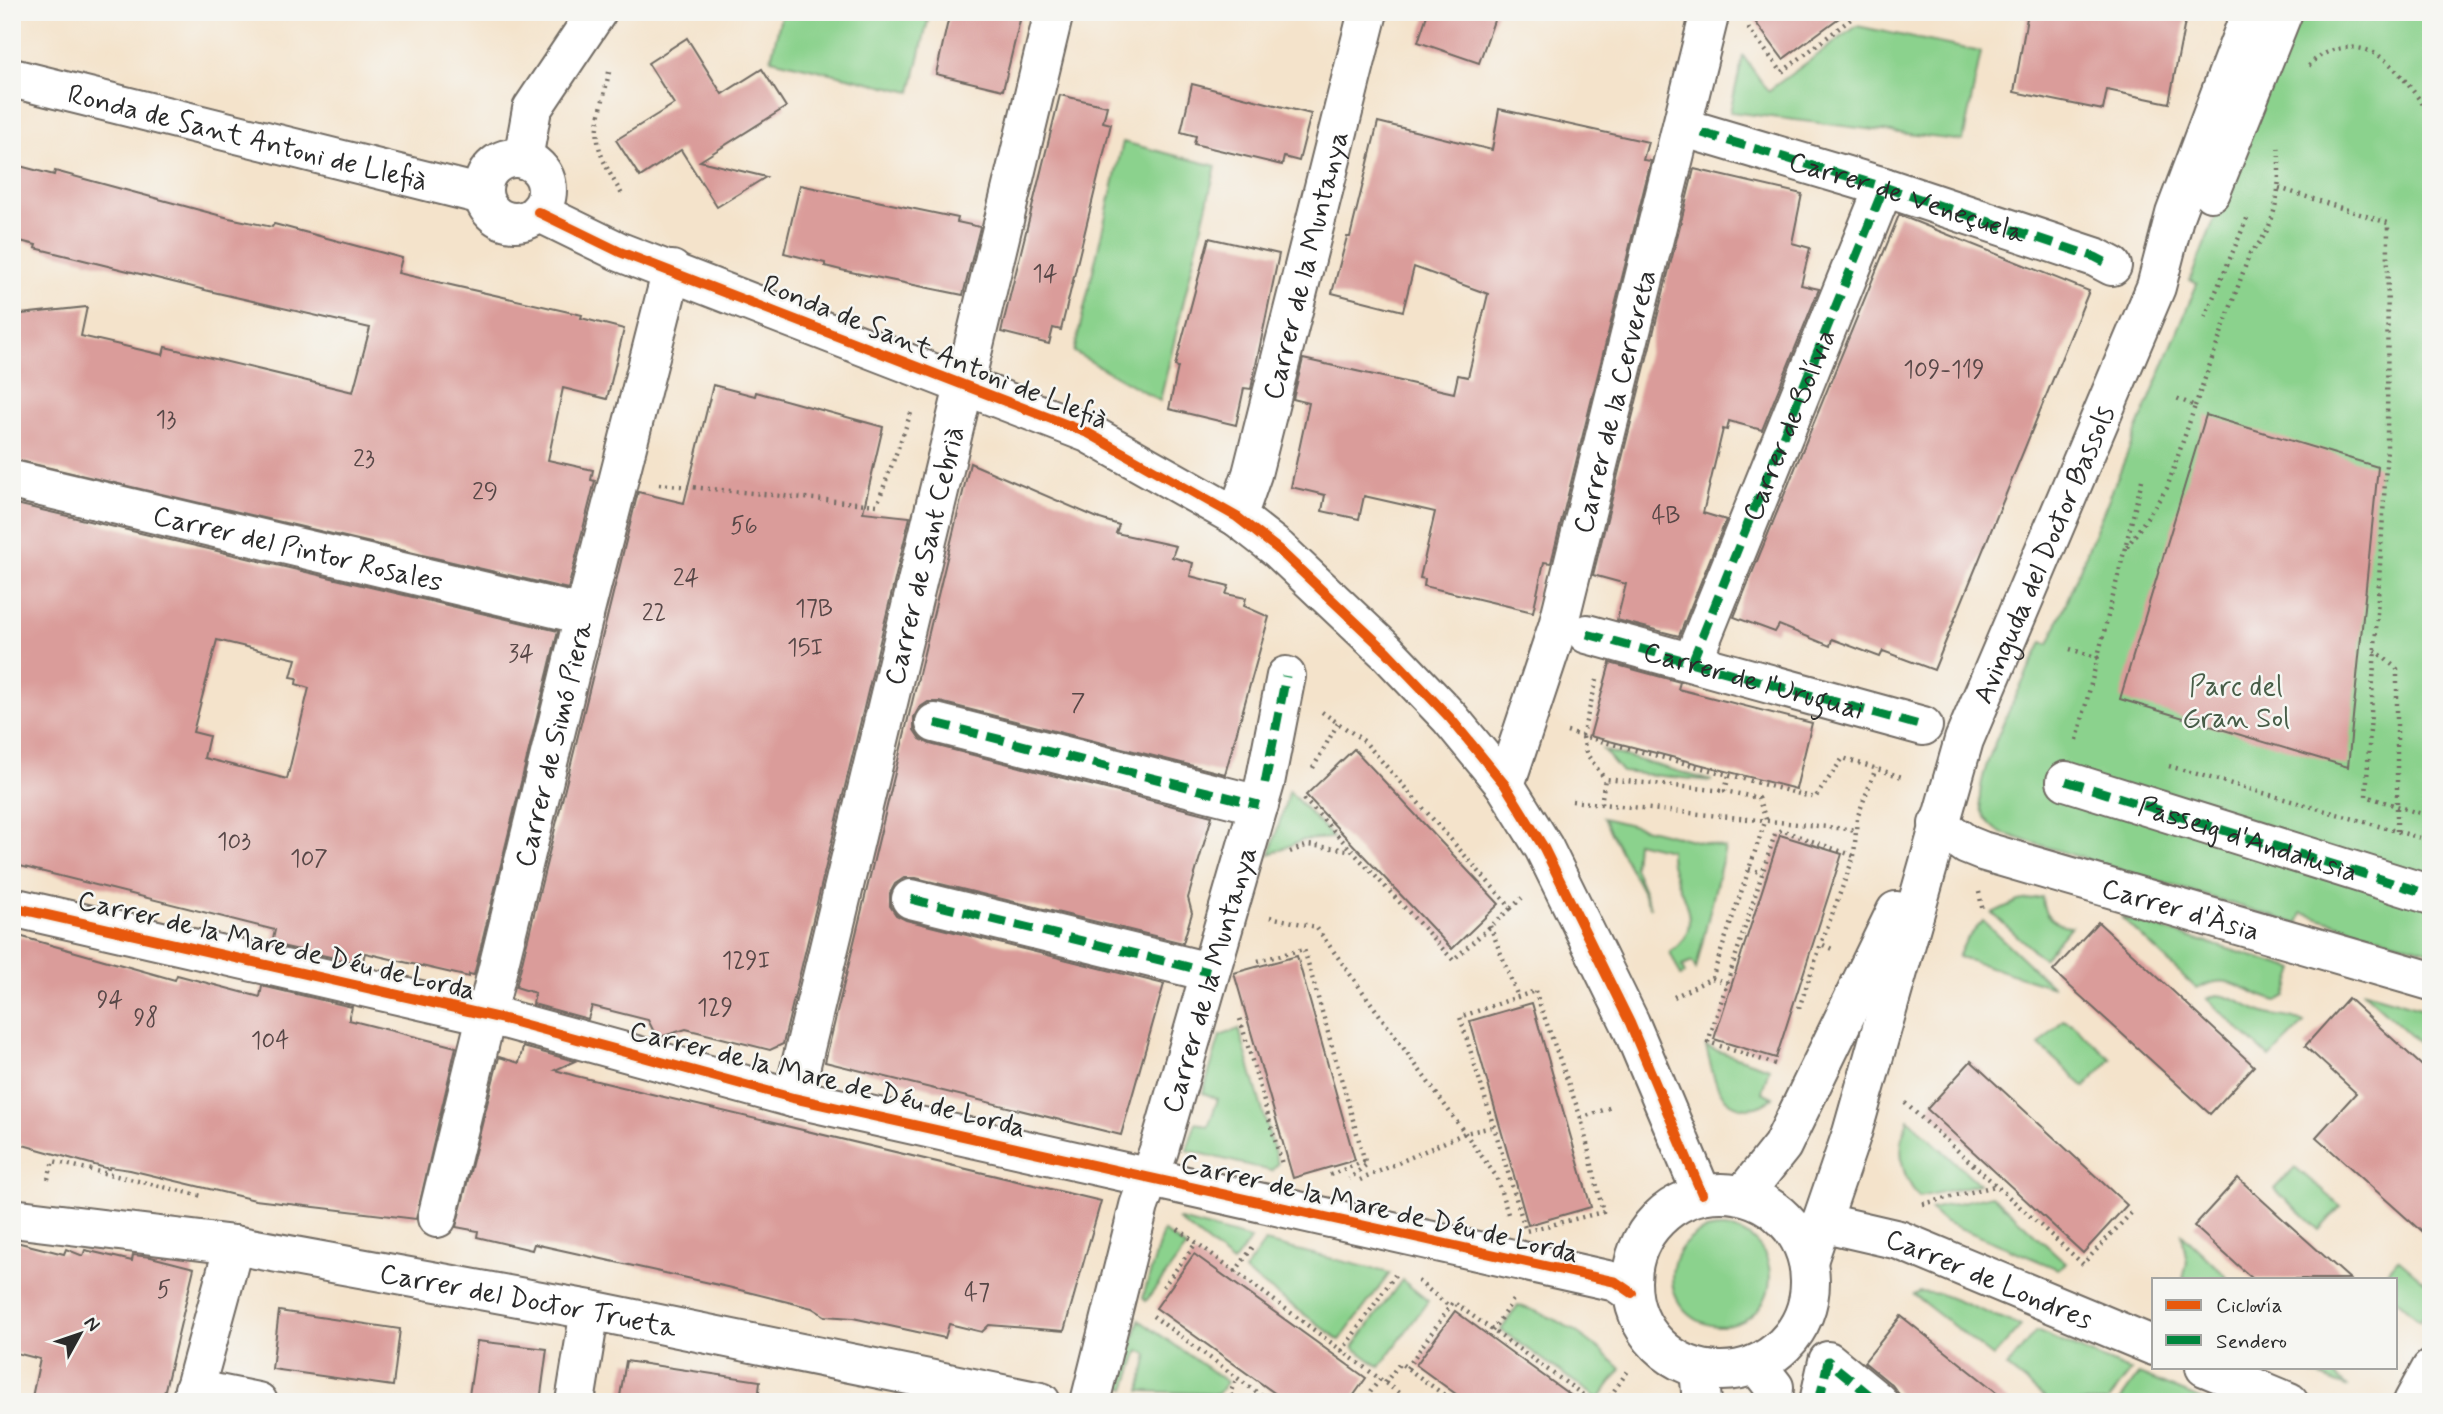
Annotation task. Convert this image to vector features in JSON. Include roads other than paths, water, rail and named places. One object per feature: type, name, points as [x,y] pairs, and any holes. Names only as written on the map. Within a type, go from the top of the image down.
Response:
[{"type":"street","points":[[523,159],[532,109],[597,12]]},
{"type":"street","name":"Carrer de Sant Cebrià","points":[[793,1098],[1054,12]]},
{"type":"street","name":"Carrer de la Muntanya","points":[[1237,517],[1252,474],[1368,12]]},
{"type":"street","name":"Carrer de la Cervereta","points":[[1505,785],[1558,626],[1710,12]]},
{"type":"street","name":"Avinguda del Doctor Bassols","points":[[1808,1261],[1852,1133],[1964,740],[2156,287],[2175,214],[2251,12]]},
{"type":"street","name":"Avinguda del Doctor Bassols","points":[[2156,287],[2197,227],[2283,12]]},
{"type":"street","name":"Ronda de Sant Antoni de Llefià","points":[[12,78],[483,194]]},
{"type":"street","name":"Carrer de Veneçuela","points":[[1702,133],[1884,187],[2095,257],[2112,266]]},
{"type":"street","points":[[508,159],[523,159],[536,165],[546,181],[546,200],[538,212],[522,221],[508,221],[491,212],[483,194],[484,180],[492,167],[508,159]]},
{"type":"street","name":"Carrer de Bolívia","points":[[1692,663],[1884,187]]},
{"type":"street","name":"Ronda de Sant Antoni de Llefià","points":[[538,212],[620,252],[1088,433],[1237,517],[1278,549],[1359,623],[1450,718],[1505,785],[1544,848],[1630,1023],[1702,1194]]},
{"type":"street","name":"Carrer de Simó Piera","points":[[437,1218],[671,270]]},
{"type":"street","name":"Carrer del Pintor Rosales","points":[[12,480],[584,615]]},
{"type":"street","name":"Carrer de l'Uruguai","points":[[1587,634],[1923,726]]},
{"type":"street","name":"Carrer de la Muntanya","points":[[1090,1402],[1149,1177],[1227,968],[1274,794],[1285,681]]},
{"type":"street","points":[[935,723],[1274,794]]},
{"type":"street","name":"Passeig d'Andalusia","points":[[2066,781],[2431,895]]},
{"type":"street","name":"Avinguda del Doctor Bassols","points":[[1743,1195],[1782,1146],[1938,824]]},
{"type":"street","name":"Carrer d'Àsia","points":[[1938,824],[1967,845],[1982,851],[2431,981]]},
{"type":"street","points":[[911,899],[1227,968]]},
{"type":"street","name":"Carrer de la Mare de Déu de Lorda","points":[[12,907],[487,1015],[793,1098],[1616,1282],[1632,1293]]},
{"type":"street","points":[[1702,1194],[1743,1195],[1765,1204],[1785,1219],[1799,1238],[1808,1261],[1811,1282],[1801,1322],[1790,1340],[1756,1364],[1729,1371],[1701,1385],[1654,1341],[1639,1319],[1632,1293],[1632,1266],[1641,1241],[1657,1219],[1678,1203],[1702,1194]]},
{"type":"street","name":"Carrer del Doctor Trueta","points":[[12,1218],[234,1245],[590,1310],[1041,1402]]},
{"type":"street","name":"Carrer de Londres","points":[[1821,1222],[1899,1240],[2152,1345]]},
{"type":"street","points":[[234,1245],[192,1396],[258,1402]]},
{"type":"street","points":[[575,1402],[590,1310]]},
{"type":"street","points":[[1819,1402],[1828,1362],[1878,1402]]},
{"type":"street","points":[[1756,1364],[1774,1387],[1773,1402]]},
{"type":"street","points":[[2207,1368],[2289,1402]]},
{"type":"street","points":[[2413,1402],[2431,1369]]},
{"type":"park label","name":"Parc del Gran Sol","points":[[2236,701]]}]
